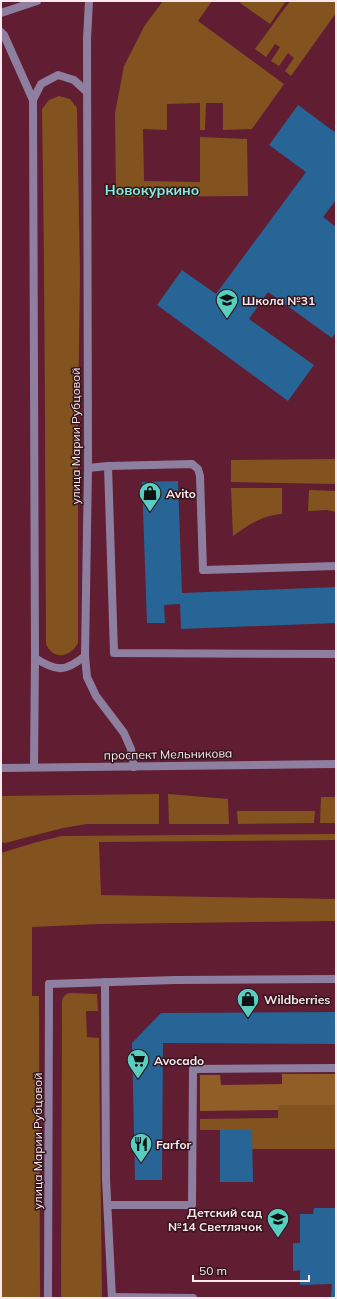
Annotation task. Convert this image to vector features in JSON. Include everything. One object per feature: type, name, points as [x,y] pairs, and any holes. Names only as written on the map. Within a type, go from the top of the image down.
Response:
[{"type":"street","points":[[1,13],[37,1]]},
{"type":"street","name":"улица Марии Рубцовой","points":[[89,1],[87,39],[88,468],[85,656],[88,677],[96,696],[124,733],[131,749],[134,767]]},
{"type":"street","points":[[1,32],[4,35],[33,100],[36,658],[34,767]]},
{"type":"street","points":[[33,100],[41,84],[58,75],[74,80],[87,92]]},
{"type":"street","points":[[88,468],[108,466],[192,464],[198,469],[200,476],[203,570],[336,566]]},
{"type":"street","points":[[108,466],[114,653],[336,654]]},
{"type":"street","points":[[36,658],[47,666],[61,669],[74,664],[85,656]]},
{"type":"street","name":"проспект Мельникова","points":[[1,768],[336,764]]},
{"type":"street","points":[[193,1298],[112,1297],[105,1134],[105,982],[336,979]]},
{"type":"street","name":"улица Марии Рубцовой","points":[[48,1298],[49,984],[105,982]]},
{"type":"street","points":[[108,1205],[192,1205],[193,1069],[336,1068]]},
{"type":"shaded area","points":[[163,1],[212,1],[198,21],[284,84],[252,129],[223,130],[223,103],[206,103],[205,130],[200,130],[200,103],[167,104],[167,130],[143,129],[144,181],[200,182],[200,137],[247,139],[248,196],[116,197],[115,113],[124,66],[145,25]]},
{"type":"shaded area","points":[[241,1],[286,1],[270,24],[240,3]]},
{"type":"shaded area","points":[[290,1],[336,1],[336,13],[291,76],[285,71],[294,58],[288,53],[279,66],[271,61],[280,47],[275,44],[266,57],[255,49]]},
{"type":"shaded area","points":[[59,96],[70,99],[77,108],[80,272],[78,419],[78,643],[71,652],[62,655],[53,653],[46,644],[42,109],[49,100]]},
{"type":"shaded area","points":[[336,459],[336,484],[231,482],[231,460]]},
{"type":"shaded area","points":[[231,488],[282,488],[282,514],[262,518],[250,524],[233,536]]},
{"type":"shaded area","points":[[309,490],[336,491],[336,512],[327,510],[308,511]]},
{"type":"shaded area","points":[[159,794],[159,824],[87,824],[63,828],[5,843],[1,842],[1,796]]},
{"type":"shaded area","points":[[168,794],[228,799],[229,824],[169,824]]},
{"type":"shaded area","points":[[321,797],[336,797],[336,823],[320,823]]},
{"type":"shaded area","points":[[237,811],[315,811],[314,823],[238,824]]},
{"type":"shaded area","points":[[336,834],[336,840],[99,842],[101,895],[336,899],[336,921],[99,924],[32,927],[32,996],[39,996],[40,1298],[1,1298],[1,853],[62,836]]},
{"type":"shaded area","points":[[66,994],[97,994],[98,1011],[86,1011],[87,1037],[99,1038],[102,1298],[61,1298],[62,1000]]},
{"type":"shaded area","points":[[282,1074],[336,1074],[336,1105],[278,1105],[278,1110],[200,1111],[200,1075],[220,1075],[221,1085],[282,1084]]},
{"type":"shaded area","points":[[278,1105],[336,1105],[336,1149],[252,1149],[252,1130],[200,1130],[200,1119],[278,1118]]},
{"type":"building","points":[[298,105],[336,133],[336,200],[323,217],[336,227],[336,332],[332,338],[268,292],[249,319],[314,365],[288,401],[157,305],[182,270],[216,294],[306,172],[269,145]]},
{"type":"building","points":[[178,481],[182,593],[336,587],[336,623],[181,629],[180,604],[164,605],[165,623],[147,623],[142,482]]},
{"type":"building","points":[[336,1012],[336,1044],[163,1043],[162,1180],[135,1180],[132,1043],[161,1013]]},
{"type":"building","points":[[220,1130],[252,1130],[253,1182],[220,1182]]},
{"type":"building","points":[[314,1208],[336,1208],[336,1298],[331,1298],[332,1284],[300,1285],[300,1270],[293,1271],[293,1243],[300,1243],[300,1214],[313,1214]]},
{"type":"place","name":"Школа №31","points":[[227,320]]},
{"type":"place","name":"Avito","points":[[150,512]]},
{"type":"place","name":"Wildberries","points":[[248,1018]]},
{"type":"place","name":"Avocado","points":[[138,1080]]},
{"type":"place","name":"Farfor","points":[[141,1164]]},
{"type":"place","name":"Детский сад №14 Светлячок","points":[[278,1238]]},
{"type":"district","name":"Новокуркино","points":[[152,190]]}]
